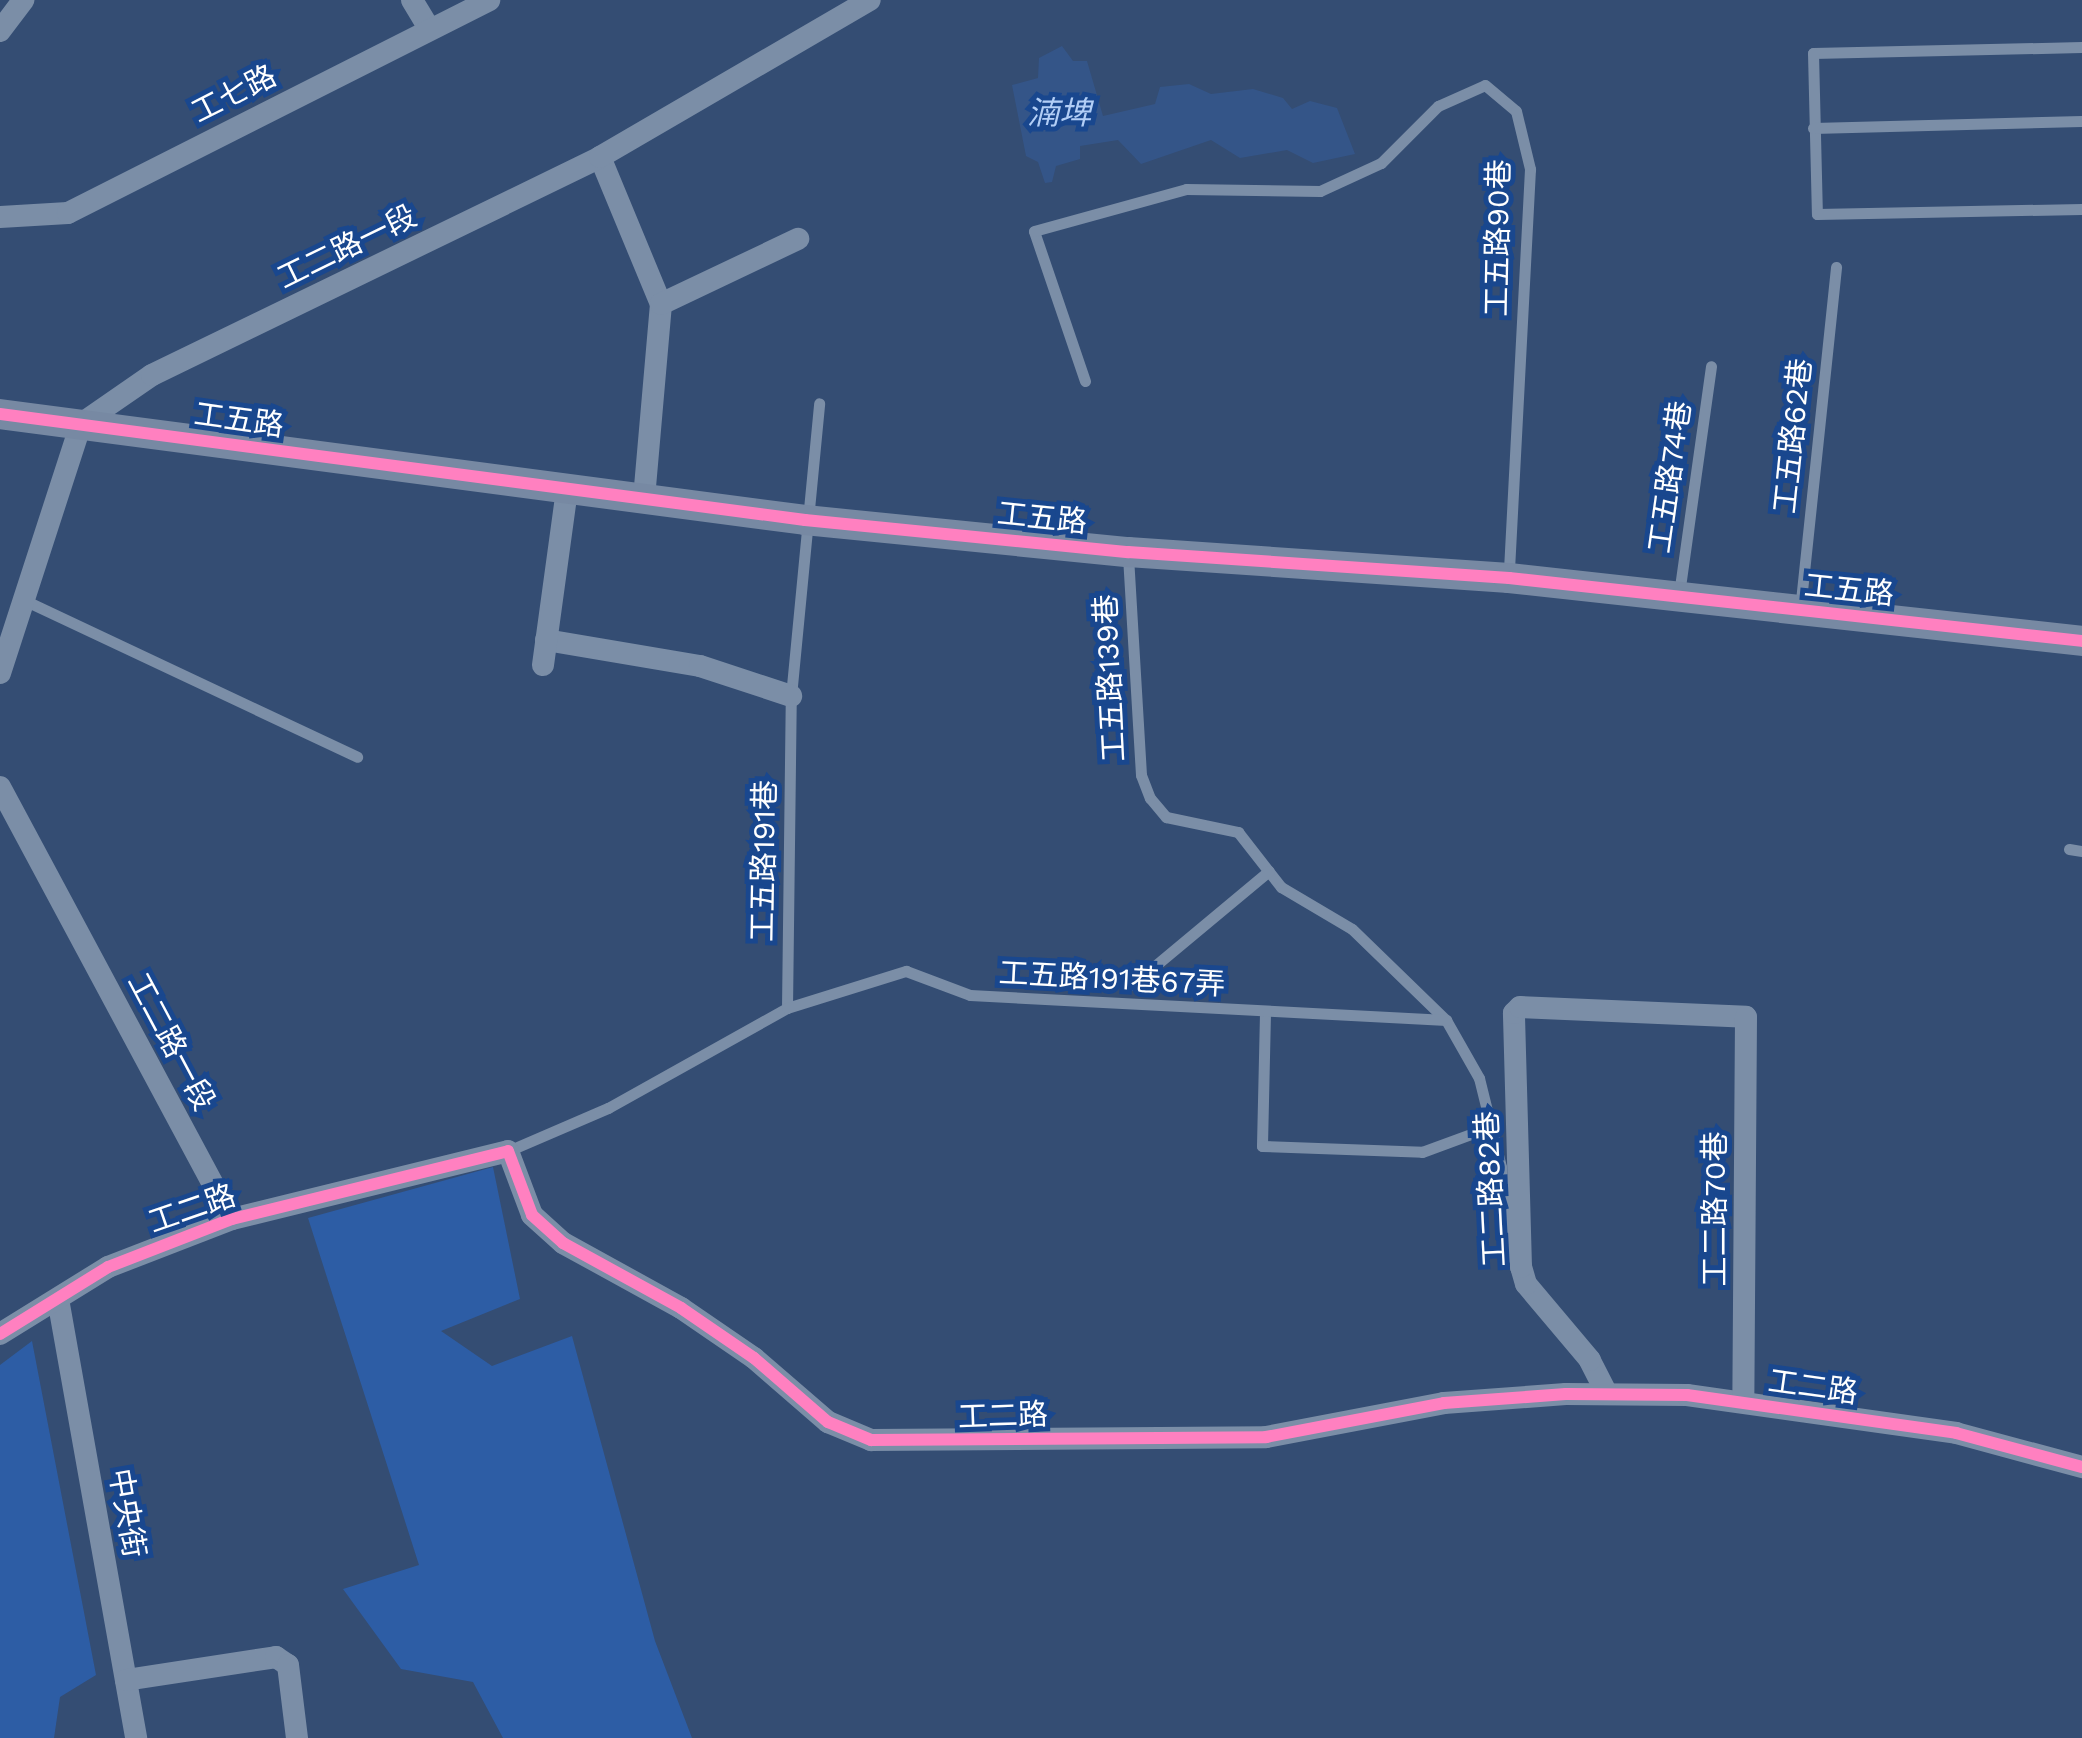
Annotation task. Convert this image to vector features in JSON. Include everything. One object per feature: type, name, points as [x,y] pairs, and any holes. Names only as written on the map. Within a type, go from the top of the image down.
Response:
[{"type":"street","points":[[0,32],[24,0]]},
{"type":"street","points":[[412,0],[429,28]]},
{"type":"street","name":"工七路","points":[[0,217],[68,213],[489,0]]},
{"type":"street","name":"工二路一段","points":[[81,424],[152,375],[600,156],[870,0]]},
{"type":"street","points":[[600,156],[661,304],[644,497]]},
{"type":"street","points":[[661,304],[798,240]]},
{"type":"street","name":"工五路","points":[[0,414],[805,520],[1128,552],[1679,594],[2082,641]]},
{"type":"street","points":[[0,673],[81,424]]},
{"type":"street","points":[[543,666],[567,490]]},
{"type":"street","points":[[546,640],[700,666],[791,696]]},
{"type":"street","name":"工二路一段","points":[[0,787],[232,1220]]},
{"type":"street","name":"工二路70巷","points":[[1514,1013],[1520,1007],[1746,1017],[1744,1402]]},
{"type":"street","name":"工二路82巷","points":[[1514,1013],[1526,1284],[1590,1360],[1607,1394]]},
{"type":"street","name":"工二路","points":[[0,1334],[108,1267],[232,1220],[508,1151],[532,1215],[564,1243],[680,1308],[754,1358],[828,1422],[871,1440],[1266,1437],[1444,1403],[1607,1394],[1744,1402],[1956,1433],[2082,1467]]},
{"type":"street","name":"中央街","points":[[58,1299],[136,1738]]},
{"type":"street","points":[[126,1680],[276,1656],[288,1666],[297,1738]]},
{"type":"lane","points":[[2082,46],[1813,53],[1817,214],[2082,209]]},
{"type":"lane","name":"工五路90巷","points":[[1085,381],[1034,232],[1186,189],[1320,191],[1381,163],[1438,106],[1485,85],[1516,111],[1530,168],[1508,578]]},
{"type":"lane","points":[[1813,128],[2082,121]]},
{"type":"lane","name":"工五路62巷","points":[[1800,610],[1836,267]]},
{"type":"lane","name":"工五路74巷","points":[[1679,594],[1711,366]]},
{"type":"lane","name":"工五路191巷","points":[[786,1008],[791,696],[819,403]]},
{"type":"lane","name":"工五路139巷","points":[[1128,552],[1141,775],[1150,798],[1166,816],[1238,832],[1282,887],[1352,929],[1446,1020],[1479,1078],[1501,1167],[1506,1245],[1526,1284]]},
{"type":"lane","points":[[26,602],[357,758]]},
{"type":"lane","points":[[1132,984],[1269,871]]},
{"type":"lane","name":"工五路191巷67弄","points":[[786,1008],[906,970],[970,995],[1446,1020]]},
{"type":"lane","points":[[508,1151],[608,1108],[786,1008]]},
{"type":"lane","points":[[1265,1013],[1262,1146],[1422,1152],[1490,1128]]},
{"type":"shaded area","points":[[493,1167],[520,1299],[441,1331],[492,1366],[572,1336],[655,1641],[692,1738],[503,1738],[473,1682],[401,1669],[343,1589],[419,1565],[308,1218]]},
{"type":"shaded area","points":[[32,1341],[96,1675],[60,1697],[54,1738],[0,1738],[0,1365]]},
{"type":"water","name":"湳埤","points":[[1062,46],[1073,61],[1087,61],[1103,116],[1155,104],[1160,87],[1189,84],[1211,94],[1253,89],[1283,98],[1292,109],[1310,101],[1337,108],[1355,154],[1313,163],[1287,150],[1240,158],[1211,140],[1141,164],[1118,140],[1080,146],[1080,159],[1056,166],[1052,182],[1045,183],[1038,162],[1026,156],[1012,85],[1038,78],[1039,58]]},
{"type":"cycle path","points":[[0,414],[805,520],[1128,552],[1509,578],[2082,641]]},
{"type":"cycle path","points":[[0,1334],[108,1267],[232,1219],[508,1151],[532,1215],[563,1243],[681,1308],[754,1358],[828,1422],[871,1440],[1266,1437],[1444,1403],[1566,1394],[1687,1395],[1956,1433],[2082,1467]]}]
